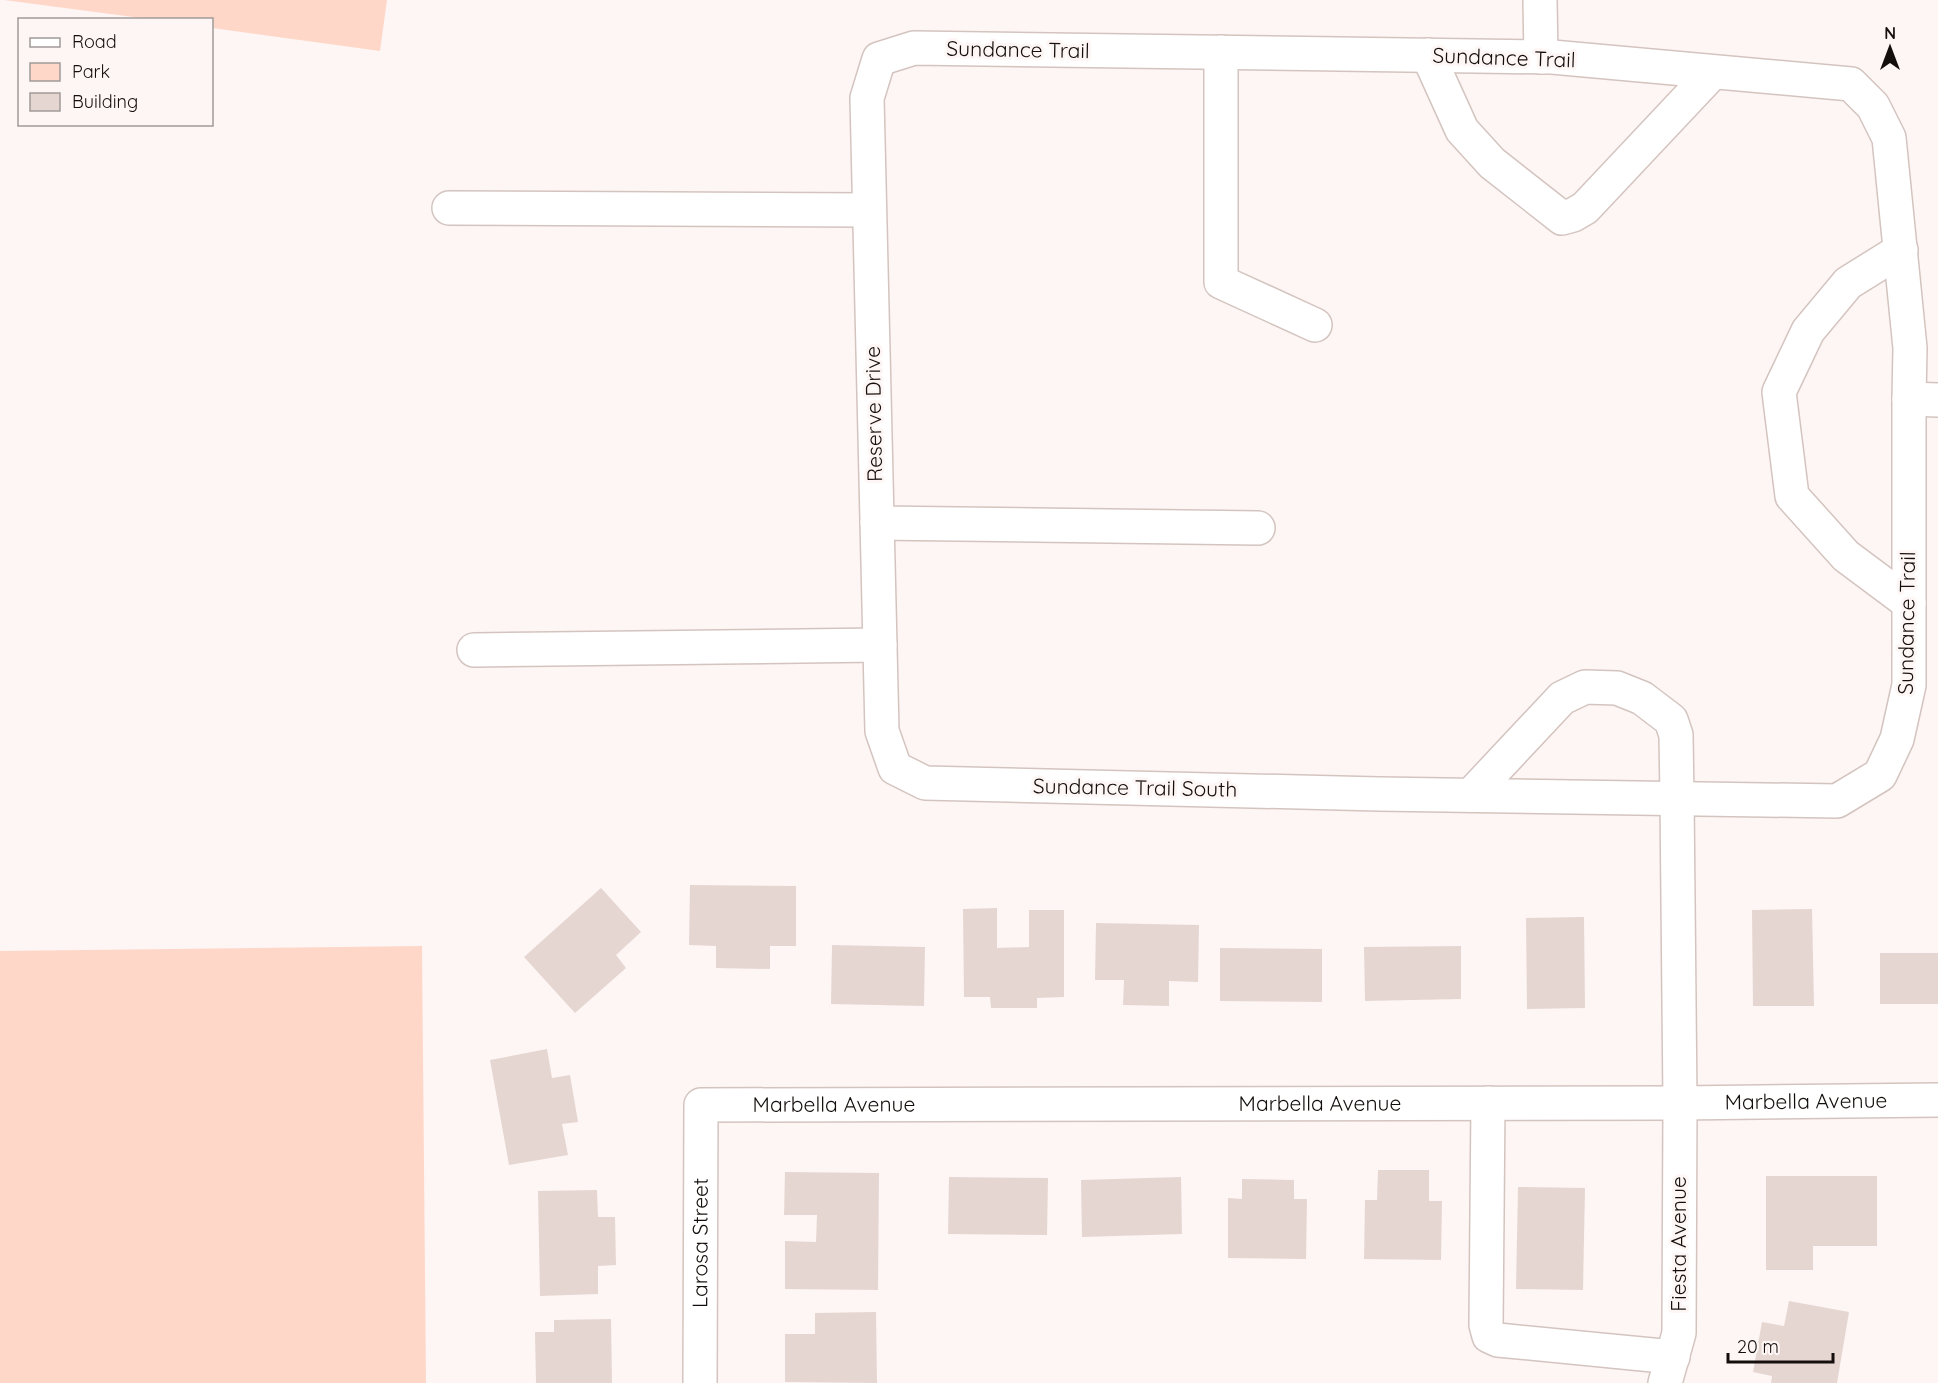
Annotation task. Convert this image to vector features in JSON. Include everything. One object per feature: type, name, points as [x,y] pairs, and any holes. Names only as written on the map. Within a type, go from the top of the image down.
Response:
[{"type":"street","points":[[1540,0],[1541,57]]},
{"type":"street","name":"Sundance Trail","points":[[879,59],[914,48],[1541,57],[1851,84],[1873,106],[1889,138],[1901,250],[1924,348],[1923,399],[1909,603],[1909,685],[1897,739],[1880,775],[1837,801],[1379,794]]},
{"type":"street","points":[[1221,52],[1221,282],[1315,326]]},
{"type":"street","points":[[1428,55],[1462,130],[1492,163],[1562,218],[1585,208],[1713,72]]},
{"type":"street","name":"Reserve Drive","points":[[879,59],[867,98],[869,210],[882,731],[895,768]]},
{"type":"street","points":[[449,208],[869,210]]},
{"type":"street","points":[[1901,250],[1848,283],[1808,331],[1779,392],[1792,496],[1846,556],[1909,603]]},
{"type":"street","points":[[877,522],[1258,528]]},
{"type":"street","points":[[474,650],[880,645]]},
{"type":"street","points":[[1471,795],[1562,698],[1586,687],[1617,688],[1642,698],[1671,720],[1676,735],[1680,1103]]},
{"type":"street","name":"Sundance Trail South","points":[[895,768],[926,783],[1379,794]]},
{"type":"street","name":"Marbella Avenue","points":[[701,1105],[1680,1103],[1938,1100]]},
{"type":"street","points":[[1488,1103],[1486,1325],[1489,1336],[1498,1340],[1669,1370]]},
{"type":"street","name":"Fiesta Avenue","points":[[1669,1370],[1679,1333],[1680,1103]]},
{"type":"street","name":"Larosa Street","points":[[700,1383],[701,1105]]},
{"type":"green space","points":[[4,0],[387,0],[380,51],[213,28],[213,18],[140,18]]},
{"type":"green space","points":[[422,946],[426,1383],[0,1383],[0,951]]},
{"type":"building","points":[[690,885],[796,886],[796,946],[770,946],[770,969],[716,968],[716,946],[689,945]]},
{"type":"building","points":[[601,888],[641,932],[616,955],[626,968],[575,1013],[524,957]]},
{"type":"building","points":[[997,908],[997,948],[1029,947],[1029,910],[1064,910],[1064,997],[1037,998],[1037,1008],[991,1008],[990,997],[964,997],[963,909]]},
{"type":"building","points":[[1812,909],[1814,1006],[1753,1006],[1752,910]]},
{"type":"building","points":[[1584,917],[1585,1008],[1527,1009],[1526,918]]},
{"type":"building","points":[[1096,923],[1199,925],[1198,982],[1169,981],[1169,1006],[1123,1005],[1124,980],[1095,980]]},
{"type":"building","points":[[832,945],[925,947],[924,1006],[831,1004]]},
{"type":"building","points":[[1461,946],[1461,999],[1365,1001],[1364,947]]},
{"type":"building","points":[[1220,948],[1322,949],[1322,1002],[1220,1001]]},
{"type":"building","points":[[1880,953],[1938,953],[1938,1004],[1880,1004]]},
{"type":"building","points":[[547,1049],[552,1078],[570,1075],[578,1122],[562,1124],[568,1155],[509,1165],[490,1060]]},
{"type":"building","points":[[1378,1170],[1429,1170],[1429,1201],[1442,1201],[1441,1260],[1364,1259],[1365,1200],[1377,1200]]},
{"type":"building","points":[[785,1172],[879,1173],[878,1290],[785,1289],[785,1241],[816,1242],[817,1215],[784,1215]]},
{"type":"building","points":[[1766,1176],[1877,1176],[1877,1246],[1813,1246],[1813,1270],[1766,1270]]},
{"type":"building","points":[[949,1177],[1048,1178],[1047,1235],[948,1234]]},
{"type":"building","points":[[1181,1177],[1182,1234],[1082,1237],[1081,1180]]},
{"type":"building","points":[[1242,1179],[1294,1180],[1294,1199],[1307,1199],[1306,1259],[1228,1258],[1228,1198],[1242,1199]]},
{"type":"building","points":[[1518,1187],[1585,1188],[1583,1290],[1516,1289]]},
{"type":"building","points":[[597,1190],[598,1217],[615,1217],[616,1265],[598,1266],[598,1294],[540,1296],[538,1191]]},
{"type":"building","points":[[1789,1301],[1849,1312],[1837,1383],[1771,1383],[1772,1376],[1753,1372],[1762,1322],[1784,1326]]},
{"type":"building","points":[[876,1312],[877,1383],[785,1382],[785,1334],[815,1334],[815,1313]]},
{"type":"building","points":[[611,1319],[612,1383],[536,1383],[535,1332],[554,1332],[554,1320]]}]
